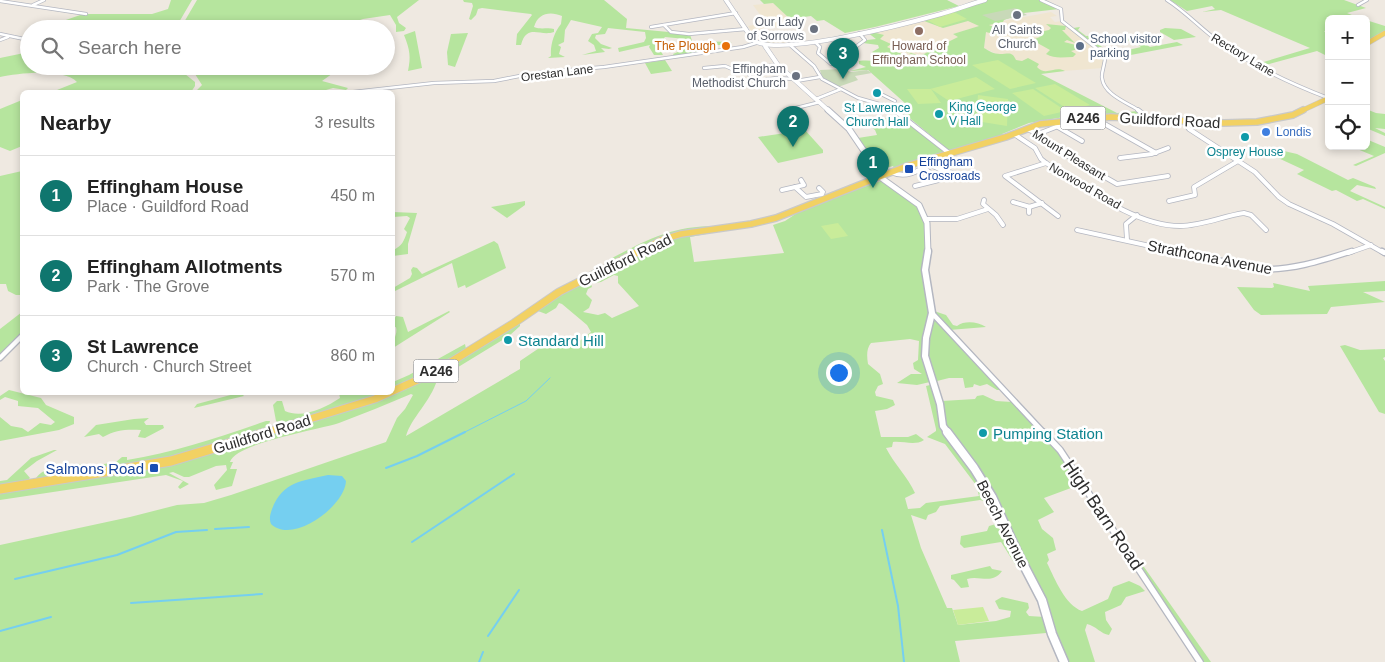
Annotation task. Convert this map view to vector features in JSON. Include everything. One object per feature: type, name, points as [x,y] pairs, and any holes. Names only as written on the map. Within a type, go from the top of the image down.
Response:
[{"type":"main road","points":[[1370,42],[1385,33]]},
{"type":"main road","name":"Guildford Road","points":[[395,390],[433,373],[514,323],[559,292],[608,269],[661,240],[681,234],[764,221],[883,174],[928,162],[949,153],[1048,122],[1093,118],[1148,118],[1230,124],[1270,121],[1300,112],[1325,100]]},
{"type":"main road","name":"Guildford Road","points":[[0,489],[171,461],[384,395]]},
{"type":"street","points":[[32,5],[44,0]]},
{"type":"street","points":[[726,0],[756,43],[765,46],[791,46],[815,42],[939,15],[985,0]]},
{"type":"street","points":[[1041,0],[1061,9],[1062,21],[1105,55],[1105,68],[1102,76],[1105,85],[1148,118]]},
{"type":"street","name":"Rectory Lane","points":[[1167,0],[1183,10],[1204,31],[1236,54],[1277,76],[1325,97]]},
{"type":"street","points":[[1358,5],[1366,0]]},
{"type":"street","points":[[0,1],[86,14]]},
{"type":"street","points":[[651,28],[736,13]]},
{"type":"street","points":[[664,25],[671,32],[689,34],[746,29]]},
{"type":"street","points":[[854,48],[865,40],[858,33]]},
{"type":"street","points":[[0,34],[20,38]]},
{"type":"street","points":[[0,40],[10,36]]},
{"type":"street","points":[[815,42],[820,47],[818,53],[830,64]]},
{"type":"street","name":"Orestan Lane","points":[[364,90],[434,83],[494,81],[539,73],[648,62],[743,47],[756,43]]},
{"type":"street","name":"Beech Avenue","points":[[765,46],[778,65],[849,129],[883,174],[919,205],[925,219],[930,241],[925,270],[932,313],[926,338],[925,356],[940,404],[943,426],[974,468],[992,497],[1018,554],[1042,600],[1052,634],[1064,662]]},
{"type":"street","points":[[791,46],[812,64],[820,77],[860,99],[882,103],[901,114],[949,153]]},
{"type":"street","points":[[704,68],[723,66],[731,69],[778,65]]},
{"type":"street","points":[[744,68],[754,81]]},
{"type":"street","points":[[765,80],[776,78],[795,80],[820,77]]},
{"type":"street","points":[[788,110],[818,100],[841,89]]},
{"type":"street","points":[[883,95],[895,102]]},
{"type":"street","points":[[882,103],[891,99]]},
{"type":"street","points":[[1093,118],[1156,153]]},
{"type":"street","points":[[1184,121],[1190,129],[1259,176],[1284,201],[1333,224],[1385,253]]},
{"type":"street","points":[[1038,134],[1059,126],[1082,141]]},
{"type":"street","name":"Mount Pleasant","points":[[1027,128],[1038,134],[1040,139],[1052,147],[1120,185],[1168,176]]},
{"type":"street","name":"Norwood Road","points":[[1014,134],[1035,148],[1041,159],[1046,163],[1154,223],[1180,226],[1247,213],[1266,230]]},
{"type":"street","points":[[1120,158],[1156,153],[1168,148]]},
{"type":"street","points":[[1168,201],[1195,195],[1194,188],[1238,161]]},
{"type":"street","points":[[883,174],[902,176],[923,167],[928,162],[941,170],[960,175]]},
{"type":"street","points":[[1046,163],[1005,176],[1058,216]]},
{"type":"street","points":[[916,186],[939,180],[923,167]]},
{"type":"street","points":[[782,190],[804,185],[801,180]]},
{"type":"street","points":[[795,187],[805,197],[824,196],[819,188]]},
{"type":"street","points":[[984,200],[982,202],[1000,219],[1003,225]]},
{"type":"street","points":[[1013,202],[1030,207],[1042,204]]},
{"type":"street","points":[[1029,213],[1030,207]]},
{"type":"street","points":[[925,219],[957,218],[988,209]]},
{"type":"street","name":"Norwood Road","points":[[1128,240],[1126,224],[1137,215]]},
{"type":"street","name":"Strathcona Avenue","points":[[1077,230],[1276,271],[1371,245]]},
{"type":"street","name":"High Barn Road","points":[[932,313],[1060,450],[1200,662]]},
{"type":"street","points":[[0,358],[20,338]]},
{"type":"shaded area","points":[[773,3],[795,23],[787,24],[789,26],[762,28],[769,39],[783,38],[787,44],[767,44],[757,40],[748,26],[766,23],[753,5]]},
{"type":"shaded area","points":[[1051,12],[1057,16],[1050,17],[1055,22],[1061,21],[1103,55],[1103,68],[1037,73],[984,48],[987,24]]},
{"type":"shaded area","name":"Howard of Effingham School","points":[[973,17],[983,25],[953,34],[959,37],[911,60],[893,52],[867,32],[927,19]]},
{"type":"green space","points":[[171,0],[192,0],[180,20],[66,20],[83,14],[152,14],[168,9]]},
{"type":"green space","points":[[197,0],[419,0],[397,17],[399,23],[406,28],[404,31],[396,32],[395,20],[390,15],[360,20],[185,20]]},
{"type":"green space","points":[[463,0],[604,0],[627,19],[626,28],[690,34],[692,41],[732,42],[722,45],[703,45],[708,51],[674,56],[673,54],[690,47],[686,39],[665,37],[658,46],[663,55],[654,55],[649,47],[650,45],[619,52],[618,48],[644,42],[646,38],[645,32],[608,28],[605,34],[596,35],[595,38],[601,44],[612,48],[601,48],[605,52],[582,55],[596,51],[594,45],[588,41],[592,34],[598,33],[602,27],[571,20],[565,30],[564,42],[558,45],[561,47],[559,54],[565,57],[548,58],[551,56],[553,39],[561,24],[562,16],[545,14],[541,16],[534,27],[554,29],[554,32],[527,34],[521,45],[516,45],[517,34],[531,14],[482,8],[478,9],[476,15],[471,20],[469,19],[473,6],[472,3],[464,2]]},
{"type":"green space","points":[[760,0],[947,0],[959,6],[845,33],[824,20],[817,21],[811,16],[790,19],[773,3],[764,4]]},
{"type":"green space","points":[[987,0],[1039,0],[1059,9],[1024,13],[1003,22],[989,25],[1004,31],[994,30],[997,32],[997,35],[986,32],[984,48],[1000,54],[1012,54],[1016,60],[1022,61],[1028,58],[1039,64],[1037,67],[1040,70],[1058,69],[1065,71],[1041,74],[1117,113],[1138,111],[1143,115],[1033,124],[1064,117],[1029,123],[1002,134],[1004,136],[950,151],[896,107],[906,104],[868,70],[850,71],[866,67],[859,64],[859,61],[895,61],[894,58],[875,55],[872,52],[879,48],[878,45],[863,43],[867,40],[876,39],[867,32],[886,29],[876,33],[884,35],[880,39],[891,44],[887,47],[913,58],[915,56],[905,51],[922,55],[958,37],[953,34],[979,26],[968,21],[943,28],[924,21]]},
{"type":"green space","points":[[1170,0],[1344,0],[1366,8],[1347,13],[1352,15],[1325,15],[1325,55],[1317,51],[1262,66],[1257,64],[1310,48],[1221,10],[1202,12],[1215,9],[1212,6],[1187,11]]},
{"type":"green space","points":[[1015,8],[1027,15],[995,21],[982,15]]},
{"type":"green space","points":[[954,12],[967,19],[940,27],[927,20]]},
{"type":"green space","points":[[1370,21],[1385,26],[1385,31],[1370,39]]},
{"type":"green space","points":[[1046,24],[1066,26],[1065,30],[1062,30],[1075,43],[1067,40],[1064,42],[1076,45],[1078,49],[1071,51],[1076,54],[1073,57],[1049,56],[1046,54],[1050,50],[1032,40],[1040,37],[1035,33],[1051,28]]},
{"type":"green space","points":[[1080,27],[1078,30],[1086,36],[1105,35],[1135,38],[1150,47],[1177,42],[1183,45],[1115,58],[1108,57],[1098,48],[1111,54],[1141,47],[1131,41],[1120,40],[1099,44],[1102,47],[1097,47],[1073,28]]},
{"type":"green space","points":[[1165,28],[1181,29],[1196,37],[1174,40],[1160,32],[1160,30]]},
{"type":"green space","points":[[415,31],[422,68],[408,71],[409,53],[404,35]]},
{"type":"green space","points":[[468,33],[455,67],[448,65],[447,52],[451,34]]},
{"type":"green space","points":[[20,54],[20,74],[0,77],[0,58]]},
{"type":"green space","points":[[665,60],[672,71],[651,74],[645,63]]},
{"type":"green space","points":[[998,60],[1036,83],[1010,89],[972,65]]},
{"type":"green space","points":[[843,69],[851,72],[867,70],[872,73],[855,76],[858,80],[838,87],[822,78],[820,70]]},
{"type":"green space","points":[[62,75],[186,75],[195,82],[195,86],[192,90],[57,90],[77,82]]},
{"type":"green space","points":[[196,75],[330,75],[322,81],[348,88],[346,90],[333,88],[326,90],[197,90],[202,85]]},
{"type":"green space","points":[[976,77],[995,89],[949,101],[931,89],[941,103],[918,104],[907,89],[930,89]]},
{"type":"green space","points":[[1055,84],[1090,105],[1069,110],[1035,88]]},
{"type":"green space","points":[[1033,89],[1066,111],[1044,116],[1012,93]]},
{"type":"green space","points":[[978,95],[1008,99],[1007,126],[976,121]]},
{"type":"green space","points":[[20,101],[20,147],[10,151],[0,147],[0,109]]},
{"type":"green space","points":[[1370,111],[1385,114],[1385,129],[1375,128],[1385,133],[1385,136],[1370,130]]},
{"type":"green space","points":[[899,115],[944,152],[894,168],[893,166],[886,168],[874,160],[882,169],[880,169],[858,138],[877,135],[875,130],[866,123]]},
{"type":"green space","points":[[805,130],[823,150],[823,153],[778,163],[758,137]]},
{"type":"green space","points":[[1370,141],[1385,147],[1385,153],[1356,166],[1353,165],[1374,156],[1360,150],[1370,150]]},
{"type":"green space","points":[[1271,148],[1297,154],[1348,180],[1353,178],[1375,187],[1376,189],[1357,185],[1350,191],[1385,207],[1385,209],[1363,199],[1357,201],[1297,174],[1304,170],[1261,150]]},
{"type":"green space","points":[[20,171],[20,295],[8,291],[6,284],[0,284],[0,176]]},
{"type":"green space","points":[[883,180],[917,207],[924,220],[928,245],[923,265],[933,316],[1001,390],[997,390],[987,384],[980,386],[974,384],[973,387],[965,388],[963,378],[949,378],[937,381],[940,394],[942,426],[974,469],[1000,517],[994,518],[988,502],[980,500],[940,506],[936,512],[928,515],[926,520],[911,515],[921,548],[947,608],[952,608],[958,625],[996,621],[1010,617],[1011,611],[999,609],[995,601],[1002,597],[1028,603],[1029,608],[1026,612],[1029,616],[1045,617],[1049,632],[955,641],[960,662],[0,662],[0,545],[177,505],[204,503],[386,442],[397,418],[413,395],[411,394],[339,423],[278,438],[246,449],[235,455],[230,462],[233,462],[230,469],[237,469],[232,486],[216,490],[214,485],[227,470],[226,465],[216,466],[189,477],[173,472],[169,473],[189,484],[180,489],[178,487],[183,481],[166,475],[0,500],[0,491],[138,469],[395,395],[520,323],[520,326],[509,336],[437,380],[406,436],[520,369],[520,361],[557,336],[572,347],[591,332],[587,325],[562,304],[559,303],[556,308],[546,314],[538,311],[538,308],[562,292],[590,281],[592,287],[588,289],[586,294],[592,300],[589,308],[583,312],[598,315],[605,313],[612,318],[639,306],[618,283],[618,276],[614,275],[595,283],[593,278],[669,238],[702,232],[706,234],[690,237],[694,262],[784,253],[773,225],[785,221],[803,209]],"holes":[[[910,339],[919,341],[918,360],[913,363],[914,369],[922,374],[911,374],[897,383],[917,385],[930,382],[930,385],[926,386],[936,431],[927,437],[945,444],[976,485],[979,496],[926,503],[920,508],[908,509],[905,498],[915,493],[886,448],[892,447],[893,442],[913,443],[924,440],[916,434],[908,437],[881,437],[875,411],[887,409],[895,405],[893,400],[876,396],[875,392],[878,386],[883,384],[880,374],[868,364],[867,353],[871,343]]]},
{"type":"green space","points":[[525,201],[525,205],[507,218],[491,207]]},
{"type":"green space","points":[[395,212],[417,213],[408,244],[408,254],[395,256],[395,249],[401,245],[407,232],[404,229],[410,218],[407,216],[395,217]]},
{"type":"green space","points":[[838,223],[848,236],[831,239],[821,226]]},
{"type":"green space","points":[[717,226],[666,235],[612,264],[610,259],[649,240],[673,231],[686,228]]},
{"type":"green space","points":[[494,241],[498,244],[506,268],[466,288],[465,285],[458,288],[452,263],[395,291],[395,287],[410,278],[413,267],[417,268],[422,274]]},
{"type":"green space","points":[[1385,281],[1385,291],[1363,292],[1385,302],[1331,307],[1327,314],[1261,315],[1254,310],[1237,287],[1272,288],[1274,287],[1273,283],[1310,291],[1308,286]]},
{"type":"green space","points":[[934,311],[946,315],[953,325],[957,326],[971,322],[986,327],[949,330]]},
{"type":"green space","points":[[450,312],[395,347],[396,316],[403,317],[408,332]]},
{"type":"green space","points":[[20,314],[20,337],[0,355],[0,329]]},
{"type":"green space","points":[[465,344],[466,349],[395,389],[395,381]]},
{"type":"green space","points":[[1345,345],[1360,350],[1385,349],[1385,357],[1383,358],[1385,361],[1385,414],[1379,412],[1340,346]]},
{"type":"green space","points":[[9,390],[20,393],[20,395],[41,398],[46,405],[74,417],[74,424],[59,430],[0,441],[0,417],[11,426],[22,428],[28,432],[40,423],[51,425],[55,422],[38,408],[18,406],[18,401],[5,397],[0,400],[0,396]]},
{"type":"green space","points":[[231,395],[244,396],[194,408],[197,404]]},
{"type":"green space","points":[[339,395],[379,395],[281,424],[276,421],[273,405],[277,401],[282,401],[285,411],[299,414],[320,409],[340,398]]},
{"type":"green space","points":[[983,395],[996,401],[1012,402],[1060,454],[1079,485],[1044,498],[1054,512],[1038,520],[1042,529],[1053,538],[1056,550],[1047,554],[1049,560],[1047,563],[1057,584],[1070,603],[1082,611],[1108,599],[1113,587],[1129,581],[1140,586],[1145,591],[1126,597],[1121,605],[1105,612],[1106,620],[1112,629],[1109,635],[1087,624],[1085,630],[1095,662],[1067,662],[994,496],[946,429],[942,401],[975,399],[977,396]]},
{"type":"green space","points":[[149,418],[144,422],[146,425],[163,425],[164,428],[145,438],[138,437],[141,430],[117,431],[103,437],[99,434],[84,437],[96,425]]},
{"type":"green space","points":[[270,421],[268,428],[194,454],[35,480],[44,471],[56,467],[83,464],[86,467],[116,462],[122,457],[127,457],[127,460],[145,457],[197,444]]},
{"type":"green space","points":[[57,450],[24,471],[30,478],[25,482],[0,487],[0,481],[7,480],[31,458]]},
{"type":"green space","points":[[996,524],[1008,536],[1022,567],[1018,569],[1001,542],[964,548],[960,544],[961,536],[987,531],[989,526]]},
{"type":"green space","points":[[1138,563],[1144,567],[1211,662],[1203,662],[1183,637]]},
{"type":"green space","points":[[990,566],[992,569],[1002,571],[990,579],[967,579],[969,587],[961,588],[951,579],[951,575]]},
{"type":"green space","points":[[983,607],[989,621],[958,625],[953,610]]},
{"type":"water","points":[[328,475],[342,476],[346,481],[337,501],[328,511],[316,520],[292,530],[280,529],[271,524],[272,509],[282,493],[294,484]]},
{"type":"waterway","points":[[463,433],[526,401],[550,378]]},
{"type":"waterway","points":[[386,468],[417,456],[463,433]]},
{"type":"waterway","points":[[412,542],[514,474]]},
{"type":"waterway","points":[[215,529],[249,527]]},
{"type":"waterway","points":[[15,579],[117,555],[176,532],[207,530]]},
{"type":"waterway","points":[[882,530],[898,606],[904,662]]},
{"type":"waterway","points":[[488,636],[519,590]]},
{"type":"waterway","points":[[131,603],[262,594]]},
{"type":"waterway","points":[[0,631],[51,617]]},
{"type":"waterway","points":[[479,662],[483,652]]},
{"type":"place","name":"All Saints Church","points":[[1017,15]]},
{"type":"place","name":"Our Lady of Sorrows","points":[[814,29]]},
{"type":"place","name":"Howard of Effingham School","points":[[919,31]]},
{"type":"place","name":"The Plough","points":[[726,46]]},
{"type":"place","name":"School visitor parking","points":[[1080,46]]},
{"type":"place","name":"Effingham Methodist Church","points":[[796,76]]},
{"type":"place","name":"St Lawrence","points":[[843,79]]},
{"type":"place","name":"St Lawrence Church Hall","points":[[877,93]]},
{"type":"place","name":"King George V Hall","points":[[939,114]]},
{"type":"place","name":"Londis","points":[[1266,132]]},
{"type":"place","name":"Osprey House","points":[[1245,137]]},
{"type":"place","name":"Effingham Allotments","points":[[793,147]]},
{"type":"place","name":"Effingham Crossroads","points":[[909,169]]},
{"type":"place","name":"Effingham House","points":[[873,188]]},
{"type":"place","name":"Standard Hill","points":[[508,340]]},
{"type":"place","name":"Pumping Station","points":[[983,433]]},
{"type":"place","name":"Salmons Road","points":[[154,468]]}]
